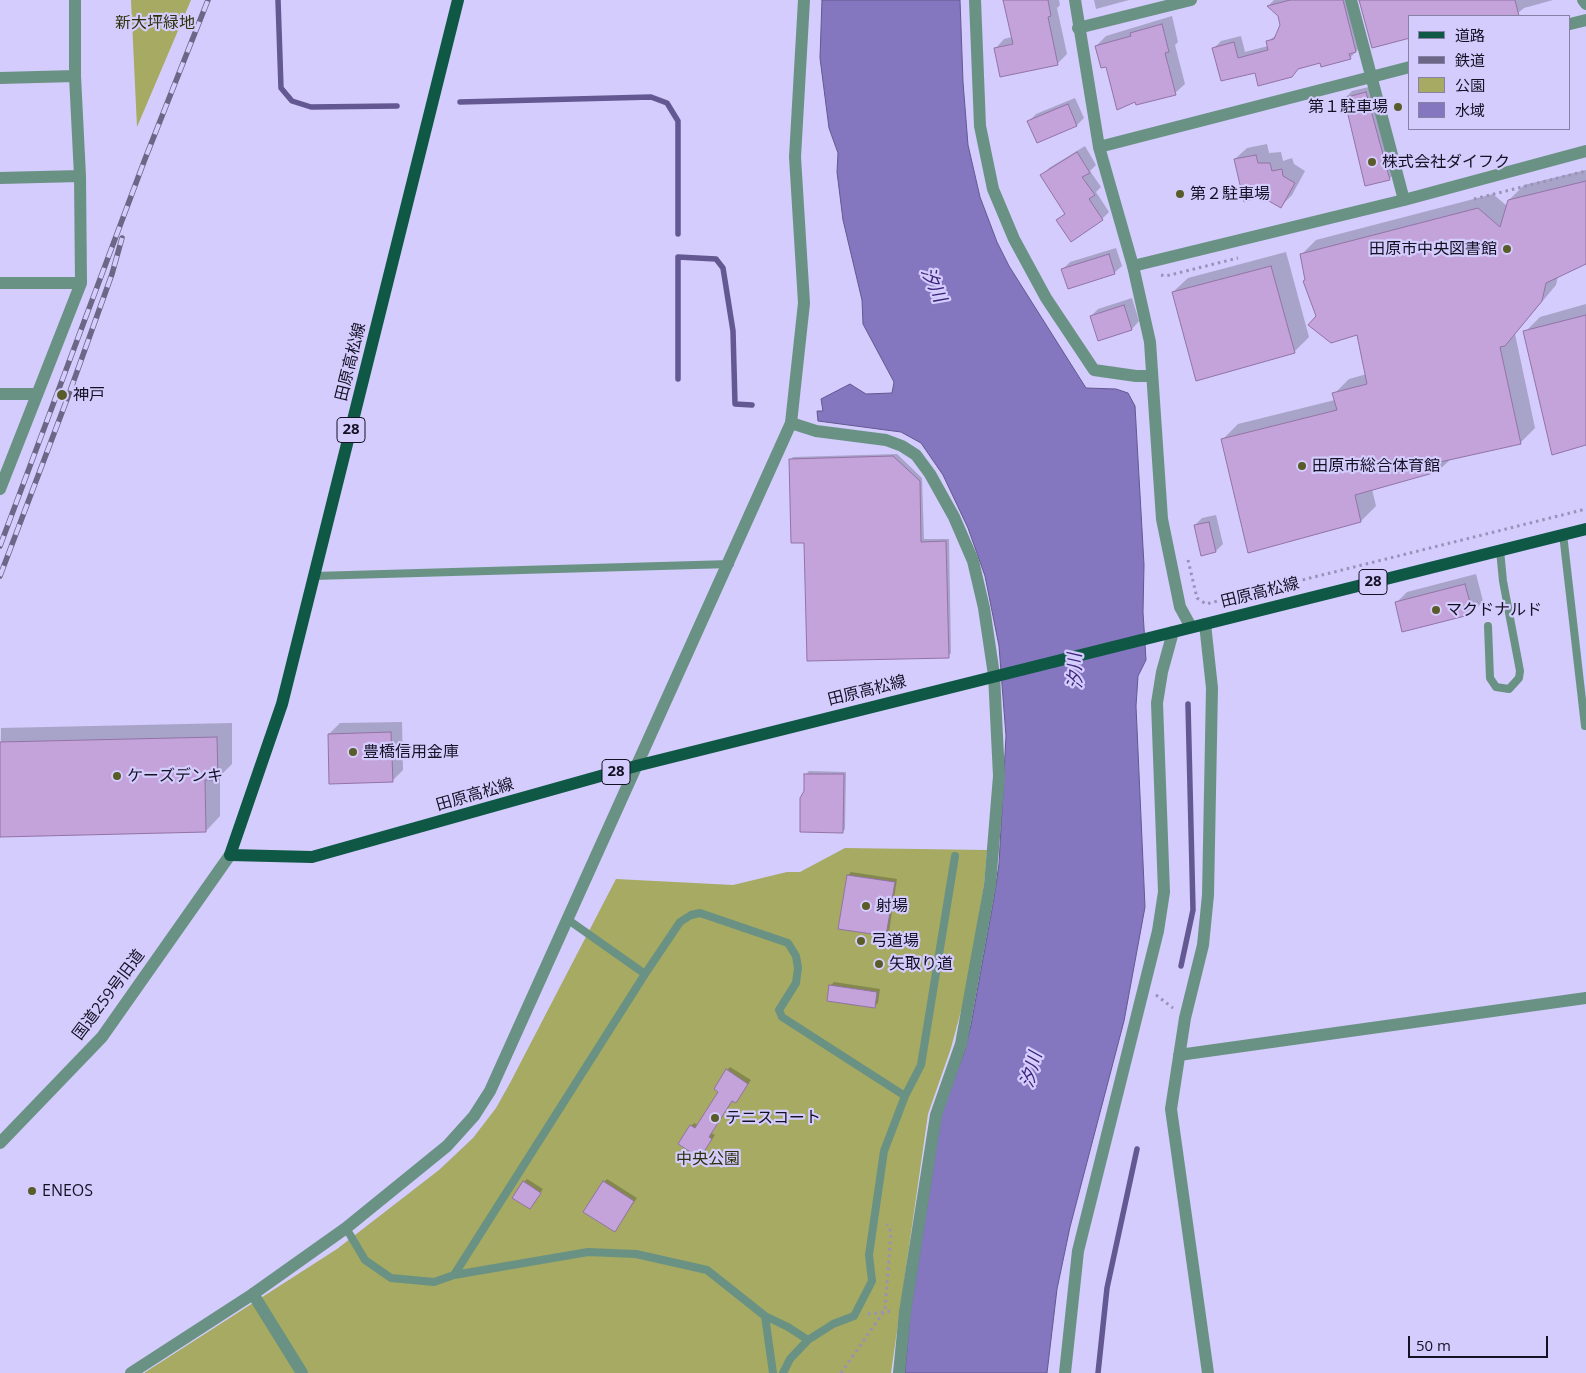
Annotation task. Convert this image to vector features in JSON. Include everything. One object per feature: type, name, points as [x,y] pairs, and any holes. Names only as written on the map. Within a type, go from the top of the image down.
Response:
[{"type":"main road","name":"田原高松線","points":[[458,0],[282,704],[230,855],[312,857],[636,766],[1586,528]]},
{"type":"street","points":[[0,489],[81,283],[80,176],[75,76],[75,0]]},
{"type":"street","points":[[131,1373],[253,1294],[346,1228],[447,1146],[474,1116],[490,1091],[636,766],[730,564],[791,423],[804,303],[795,157],[804,0]]},
{"type":"street","points":[[975,0],[980,126],[993,189],[1014,239],[1046,298],[1094,370],[1136,376],[1151,376]]},
{"type":"street","points":[[1075,0],[1078,28],[1099,147],[1133,266],[1150,342],[1162,519],[1180,607],[1191,627]]},
{"type":"street","points":[[1078,28],[1191,0]]},
{"type":"street","points":[[1351,0],[1404,200]]},
{"type":"street","points":[[1583,0],[1586,4]]},
{"type":"street","points":[[1571,24],[1586,20]]},
{"type":"street","points":[[1099,147],[1408,68]]},
{"type":"street","points":[[0,78],[75,76]]},
{"type":"street","points":[[1133,266],[1404,200],[1586,151]]},
{"type":"street","points":[[0,178],[80,176]]},
{"type":"street","points":[[0,283],[81,283]]},
{"type":"street","points":[[0,394],[37,394]]},
{"type":"street","points":[[791,423],[816,431],[886,440],[902,446],[916,455],[930,474],[954,517],[973,561],[997,675],[999,776],[990,885],[961,1044],[936,1115],[905,1312],[899,1373]]},
{"type":"street","points":[[1205,624],[1212,688],[1208,895],[1203,945],[1185,1018],[1171,1109],[1208,1373]]},
{"type":"street","points":[[1065,1373],[1078,1251],[1158,931],[1164,892],[1157,703],[1162,672],[1173,632]]},
{"type":"street","name":"国道259号旧道","points":[[0,1143],[102,1037],[230,855]]},
{"type":"street","points":[[1179,1055],[1586,998]]},
{"type":"street","points":[[253,1294],[302,1373]]},
{"type":"lane","points":[[1563,534],[1585,726]]},
{"type":"lane","points":[[1488,626],[1490,678],[1496,687],[1509,689],[1519,678],[1520,671],[1503,580],[1500,550]]},
{"type":"lane","points":[[314,576],[730,564]]},
{"type":"lane","points":[[783,1373],[790,1359],[808,1340],[833,1324],[854,1316],[872,1280],[869,1255],[884,1151],[905,1096],[921,1065],[955,856]]},
{"type":"lane","points":[[454,1275],[645,974],[680,922],[691,915],[700,913],[788,943],[796,956],[798,968],[796,983],[779,1010],[782,1017],[905,1096]]},
{"type":"lane","points":[[567,919],[645,974]]},
{"type":"lane","points":[[346,1228],[365,1260],[391,1278],[434,1282],[454,1275],[588,1252],[636,1254],[707,1270],[765,1316],[788,1327],[808,1340]]},
{"type":"lane","points":[[765,1316],[773,1373]]},
{"type":"path","points":[[1472,200],[1586,171]]},
{"type":"path","points":[[1158,274],[1166,276],[1243,257]]},
{"type":"path","points":[[1187,554],[1197,598],[1206,604],[1586,509]]},
{"type":"path","points":[[1144,985],[1185,1018]]},
{"type":"path","points":[[854,1316],[885,1310],[905,1312]]},
{"type":"green space","name":"新大坪緑地","points":[[131,0],[191,0],[137,127]]},
{"type":"green space","name":"中央公園","points":[[845,848],[987,850],[984,885],[965,996],[951,1048],[928,1114],[891,1373],[144,1373],[337,1249],[439,1170],[473,1138],[496,1108],[510,1083],[616,879],[733,885],[787,872],[800,872]]},
{"type":"water","name":"汐川","points":[[822,0],[960,0],[963,82],[968,145],[980,197],[997,242],[1009,266],[1086,388],[1116,389],[1128,393],[1135,406],[1144,565],[1143,612],[1146,660],[1138,676],[1136,706],[1145,907],[1124,1021],[1070,1227],[1057,1289],[1047,1373],[905,1373],[910,1314],[942,1110],[964,1053],[971,1025],[994,898],[999,864],[1006,736],[999,646],[985,576],[968,528],[943,475],[921,443],[901,432],[818,421],[817,411],[823,411],[821,399],[850,384],[866,394],[892,393],[894,382],[863,324],[862,300],[843,220],[837,172],[838,153],[829,128],[820,58]]},
{"type":"building","points":[[1003,0],[1048,0],[1051,16],[1048,17],[1058,65],[1000,77],[994,48],[1013,44]]},
{"type":"building","points":[[1290,0],[1343,0],[1356,52],[1349,54],[1351,59],[1321,67],[1320,63],[1298,69],[1292,77],[1258,86],[1255,73],[1221,81],[1212,48],[1234,42],[1238,58],[1268,50],[1266,41],[1274,39],[1280,25],[1278,16],[1267,6]]},
{"type":"building","points":[[1359,0],[1515,0],[1519,15],[1408,15],[1408,39],[1372,48]]},
{"type":"building","points":[[1162,24],[1169,52],[1165,53],[1176,95],[1136,105],[1135,102],[1117,110],[1106,67],[1101,68],[1095,46],[1131,36],[1130,33]]},
{"type":"building","points":[[1366,92],[1390,180],[1365,186],[1344,98]]},
{"type":"building","points":[[1068,104],[1077,126],[1037,143],[1027,121]]},
{"type":"building","points":[[1077,152],[1090,173],[1082,177],[1095,195],[1089,199],[1103,220],[1071,242],[1056,220],[1065,214],[1040,175]]},
{"type":"building","points":[[1256,155],[1258,163],[1270,163],[1272,171],[1282,169],[1283,176],[1295,183],[1281,208],[1260,196],[1244,202],[1234,159]]},
{"type":"building","points":[[1586,181],[1586,264],[1546,283],[1542,301],[1505,346],[1500,347],[1521,444],[1440,462],[1440,471],[1355,495],[1361,522],[1248,553],[1221,439],[1337,410],[1332,393],[1367,384],[1357,335],[1331,343],[1308,325],[1316,316],[1303,281],[1305,280],[1300,254],[1478,208],[1500,227],[1508,200]]},
{"type":"building","points":[[1109,254],[1115,274],[1068,289],[1061,269]]},
{"type":"building","points":[[1271,266],[1295,353],[1196,381],[1172,292]]},
{"type":"building","points":[[1124,305],[1132,330],[1098,341],[1090,316]]},
{"type":"building","points":[[1586,315],[1586,445],[1552,455],[1523,331]]},
{"type":"building","points":[[893,456],[920,481],[921,542],[946,541],[949,658],[807,661],[804,543],[791,543],[789,459]]},
{"type":"building","points":[[1209,522],[1216,552],[1201,556],[1194,525]]},
{"type":"building","points":[[1465,584],[1473,614],[1402,632],[1395,602]]},
{"type":"building","points":[[391,732],[393,782],[329,784],[328,734]]},
{"type":"building","points":[[217,737],[218,780],[205,780],[206,832],[0,837],[0,742]]},
{"type":"building","points":[[804,774],[844,774],[843,833],[800,832],[800,798],[804,791]]},
{"type":"building","name":"射場","points":[[847,875],[895,882],[886,936],[838,929]]},
{"type":"building","points":[[829,985],[877,992],[875,1008],[827,1001]]},
{"type":"building","points":[[726,1069],[748,1084],[736,1103],[732,1101],[709,1137],[712,1139],[700,1158],[678,1144],[690,1125],[695,1128],[718,1092],[714,1089]]},
{"type":"building","points":[[523,1181],[541,1193],[530,1209],[512,1198]]},
{"type":"building","points":[[603,1181],[634,1201],[615,1232],[583,1212]]},
{"type":"waterway","points":[[278,0],[281,88],[292,101],[311,107],[397,106]]},
{"type":"waterway","points":[[460,102],[651,97],[667,103],[678,121],[678,234]]},
{"type":"waterway","points":[[678,379],[678,257],[716,259],[723,268],[733,331],[735,404],[752,405]]},
{"type":"waterway","points":[[1181,966],[1193,910],[1188,704]]},
{"type":"waterway","points":[[1098,1373],[1107,1288],[1137,1149]]},
{"type":"railway","points":[[0,546],[145,159],[208,0]]},
{"type":"railway","points":[[0,576],[69,394],[112,274],[122,238]]},
{"type":"place","name":"第１駐車場","points":[[1398,107]]},
{"type":"place","name":"株式会社ダイフク","points":[[1372,162]]},
{"type":"place","name":"第２駐車場","points":[[1180,194]]},
{"type":"place","name":"田原市中央図書館","points":[[1507,249]]},
{"type":"place","name":"神戸","points":[[62,395]]},
{"type":"place","name":"田原市総合体育館","points":[[1302,466]]},
{"type":"place","name":"マクドナルド","points":[[1436,610]]},
{"type":"place","name":"豊橋信用金庫","points":[[353,752]]},
{"type":"place","name":"ケーズデンキ","points":[[117,776]]},
{"type":"place","name":"射場","points":[[866,906]]},
{"type":"place","name":"弓道場","points":[[861,941]]},
{"type":"place","name":"矢取り道","points":[[879,964]]},
{"type":"place","name":"テニスコート","points":[[715,1118]]},
{"type":"place","name":"ENEOS","points":[[32,1191]]}]
